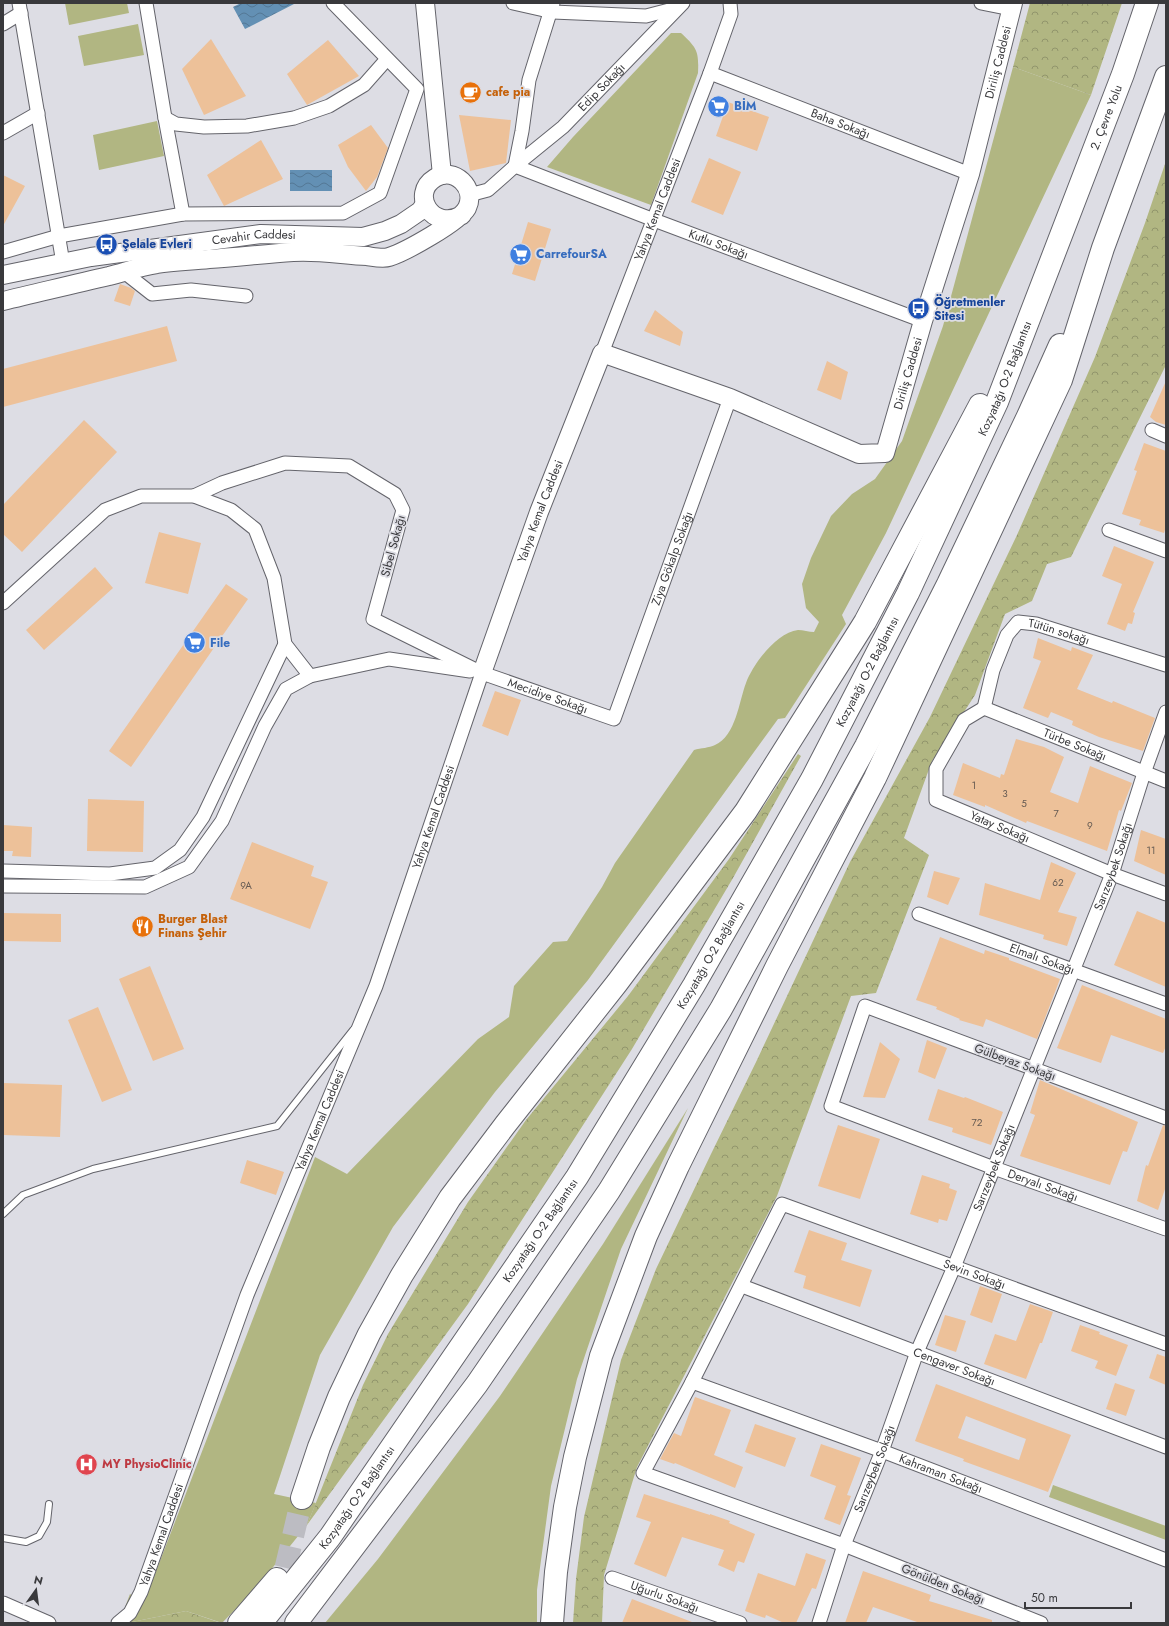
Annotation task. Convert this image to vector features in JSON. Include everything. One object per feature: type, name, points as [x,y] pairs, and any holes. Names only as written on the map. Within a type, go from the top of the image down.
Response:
[{"type":"highway","name":"2. Çevre Yolu","points":[[1063,231],[1123,74],[1147,3]]},
{"type":"highway","points":[[552,1623],[558,1558],[575,1457],[601,1356],[646,1236],[678,1166],[777,966],[875,778],[1062,380],[1103,248],[1166,77]]},
{"type":"highway","name":"Kozyatağı O-2 Bağlantısı","points":[[261,1623],[330,1537],[577,1177],[694,985],[812,779],[908,593],[997,402],[1063,231]]},
{"type":"highway","points":[[302,1498],[319,1447],[339,1396],[369,1334],[402,1275],[450,1198],[504,1125],[617,983],[746,811],[865,622],[980,407],[1063,231]]},
{"type":"highway","points":[[296,1623],[477,1384],[609,1191],[721,1009],[866,746],[948,584],[1029,414],[1103,248]]},
{"type":"highway","points":[[239,1623],[263,1596],[432,1389]]},
{"type":"street","points":[[146,3],[183,214]]},
{"type":"street","points":[[3,252],[59,236],[183,214],[343,213],[380,193],[417,89],[333,3]]},
{"type":"street","points":[[425,3],[442,175]]},
{"type":"street","points":[[513,3],[646,16],[680,6]]},
{"type":"street","name":"Yahya Kemal Caddesi","points":[[118,1623],[130,1613],[141,1592],[247,1296],[376,986],[482,673],[539,512],[710,73],[730,8],[739,3]]},
{"type":"street","points":[[981,3],[1012,6]]},
{"type":"street","name":"Edip Sokağı","points":[[469,195],[488,190],[515,166],[564,127],[680,6]]},
{"type":"street","name":"Diriliş Caddesi","points":[[602,353],[730,398],[859,454],[885,453],[923,321],[970,174],[1012,6]]},
{"type":"street","points":[[515,166],[522,131],[529,80],[551,7]]},
{"type":"street","points":[[3,24],[20,8]]},
{"type":"street","points":[[20,8],[63,263]]},
{"type":"street","points":[[165,118],[176,124],[204,128],[247,126],[294,118],[329,106],[364,84],[387,59]]},
{"type":"street","name":"Baha Sokağı","points":[[710,73],[970,174]]},
{"type":"street","points":[[3,133],[38,113]]},
{"type":"street","name":"Kutlu Sokağı","points":[[515,166],[923,321]]},
{"type":"street","points":[[442,175],[457,177],[467,188],[469,195],[469,202],[462,214],[448,220],[440,219],[434,216],[428,210],[425,204],[424,196],[430,183],[435,178],[442,175]]},
{"type":"street","name":"Cevahir Caddesi","points":[[3,276],[91,257],[261,234],[362,237],[385,231],[401,224],[420,211],[425,204]]},
{"type":"street","name":"Cevahir Caddesi","points":[[3,301],[156,264],[295,252],[388,258],[433,236],[462,214]]},
{"type":"street","points":[[124,272],[152,294],[191,290],[246,296]]},
{"type":"street","name":"Ziya Gökalp Sokağı","points":[[614,719],[730,398]]},
{"type":"street","points":[[1152,430],[1166,436]]},
{"type":"street","name":"Sibel Sokağı","points":[[194,496],[222,482],[285,463],[349,466],[395,494],[403,510],[373,619],[482,673]]},
{"type":"street","points":[[3,603],[105,510],[141,496],[194,496],[231,510],[254,529],[274,578],[285,644],[310,676]]},
{"type":"street","points":[[1108,530],[1166,551]]},
{"type":"street","name":"Tütün sokağı","points":[[984,708],[993,670],[1007,635],[1018,622],[1036,624],[1166,665]]},
{"type":"street","points":[[3,871],[110,874],[155,868],[180,850],[203,817],[285,644]]},
{"type":"street","points":[[3,886],[146,887],[189,867],[222,821],[265,726],[286,690],[310,676],[389,659],[482,673]]},
{"type":"street","name":"Mecidiye Sokağı","points":[[482,673],[614,719]]},
{"type":"street","name":"Türbe Sokağı","points":[[984,708],[1166,781]]},
{"type":"street","name":"Yatay Sokağı","points":[[984,708],[964,720],[936,769],[936,800],[1112,874],[1166,894]]},
{"type":"street","name":"Sarızeybek Sokağı","points":[[819,1623],[844,1545],[882,1451],[917,1352],[994,1168],[1072,970],[1112,874],[1144,773],[1166,712]]},
{"type":"street","name":"Elmalı Sokağı","points":[[919,914],[1166,1004]]},
{"type":"street","name":"Gülbeyaz Sokağı","points":[[831,1106],[865,1006],[1166,1118]]},
{"type":"street","name":"Deryalı Sokağı","points":[[831,1106],[994,1168],[1166,1229]]},
{"type":"street","name":"Sevin Sokağı","points":[[742,1286],[782,1204],[1166,1344]]},
{"type":"street","points":[[692,1382],[742,1286]]},
{"type":"street","name":"Cengaver Sokağı","points":[[742,1286],[1166,1447]]},
{"type":"street","name":"Kahraman Sokağı","points":[[692,1382],[882,1451],[1166,1560]]},
{"type":"street","name":"Gönülden Sokağı","points":[[692,1382],[643,1473],[844,1545],[1041,1623]]},
{"type":"street","name":"Uğurlu Sokağı","points":[[612,1578],[740,1623]]},
{"type":"street","points":[[3,1603],[49,1623]]},
{"type":"lane","points":[[3,1214],[23,1195],[93,1169],[277,1126],[362,1017]]},
{"type":"lane","points":[[3,1538],[26,1542],[40,1536],[47,1522],[49,1504]]},
{"type":"green space","points":[[65,3],[127,3],[129,13],[69,25]]},
{"type":"green space","points":[[1030,3],[1122,3],[1091,95],[1013,67]]},
{"type":"green space","points":[[138,24],[144,55],[84,66],[78,36]]},
{"type":"green space","points":[[671,33],[681,33],[694,46],[698,60],[698,73],[651,205],[547,167],[573,137]]},
{"type":"green space","points":[[1013,67],[1091,95],[886,533],[842,615],[846,624],[785,718],[778,719],[588,980],[495,1092],[393,1227],[320,1355],[274,1494],[316,1503],[307,1525],[257,1587],[222,1623],[186,1611],[127,1623],[119,1623],[130,1594],[142,1603],[150,1587],[315,1157],[347,1174],[478,1039],[509,1017],[514,986],[553,942],[567,941],[602,887],[615,863],[694,750],[715,745],[728,734],[736,717],[749,675],[760,658],[782,636],[790,632],[798,630],[814,632],[819,622],[806,608],[802,584],[811,558],[831,516],[852,494],[875,479],[902,441],[943,326]]},
{"type":"green space","points":[[157,121],[164,156],[99,170],[93,135]]},
{"type":"green space","points":[[1166,161],[1165,367],[1071,557],[1047,564],[1032,601],[1005,614],[975,695],[932,761],[904,838],[929,855],[876,993],[851,996],[777,1196],[637,1467],[604,1575],[602,1623],[573,1623],[576,1579],[584,1517],[621,1360],[656,1269],[757,1060],[850,862],[930,717],[1017,535],[1095,357],[1145,223]]},
{"type":"green space","points":[[798,754],[801,756],[733,878],[632,1049],[468,1304],[307,1525],[363,1385],[388,1334],[468,1202],[526,1120],[628,996],[729,859]]},
{"type":"green space","points":[[688,1108],[621,1249],[577,1379],[551,1486],[537,1590],[537,1623],[325,1623],[378,1559],[500,1396],[603,1244]]},
{"type":"green space","points":[[1053,1485],[1166,1526],[1166,1540],[1049,1497]]},
{"type":"green space","points":[[186,1611],[221,1623],[127,1623]]},
{"type":"water","points":[[241,3],[294,4],[245,29],[233,7]]},
{"type":"water","points":[[290,170],[332,170],[332,191],[290,191]]},
{"type":"building","points":[[211,39],[246,96],[204,115],[182,69]]},
{"type":"building","points":[[328,40],[359,76],[307,105],[287,74]]},
{"type":"building","points":[[728,102],[769,117],[757,151],[716,136]]},
{"type":"building","points":[[459,115],[511,120],[506,163],[470,171]]},
{"type":"building","points":[[371,125],[388,148],[377,177],[366,191],[348,167],[338,145]]},
{"type":"building","points":[[261,140],[283,179],[224,206],[207,175]]},
{"type":"building","points":[[709,158],[741,172],[723,215],[691,202]]},
{"type":"building","points":[[3,175],[25,186],[3,226]]},
{"type":"building","points":[[528,222],[551,229],[535,281],[512,274]]},
{"type":"building","points":[[120,284],[135,291],[130,306],[114,301]]},
{"type":"building","points":[[655,310],[683,332],[680,346],[644,331]]},
{"type":"building","points":[[167,326],[177,361],[3,407],[3,369]]},
{"type":"building","points":[[827,361],[848,372],[841,400],[817,390]]},
{"type":"building","points":[[1166,381],[1166,425],[1156,422],[1150,417]]},
{"type":"building","points":[[84,420],[117,452],[22,552],[3,534],[3,505]]},
{"type":"building","points":[[1144,443],[1166,451],[1166,526],[1164,533],[1139,525],[1141,520],[1122,514],[1137,471],[1134,470]]},
{"type":"building","points":[[159,532],[201,543],[188,594],[145,583]]},
{"type":"building","points":[[1114,546],[1154,562],[1133,612],[1135,613],[1132,624],[1128,623],[1125,631],[1107,624],[1122,584],[1102,576]]},
{"type":"building","points":[[95,567],[113,588],[44,650],[26,630]]},
{"type":"building","points":[[226,584],[248,599],[131,767],[109,751]]},
{"type":"building","points":[[1038,638],[1071,651],[1072,647],[1093,655],[1077,689],[1112,703],[1113,701],[1155,718],[1143,751],[1099,737],[1072,725],[1073,721],[1051,712],[1048,718],[1023,708],[1041,661],[1033,658]]},
{"type":"building","points":[[495,691],[521,700],[508,736],[482,726]]},
{"type":"building","points":[[1016,739],[1044,747],[1064,757],[1050,792],[1078,803],[1090,766],[1132,783],[1121,811],[1119,810],[1107,851],[1027,821],[1026,823],[985,805],[985,807],[953,795],[963,763],[1000,778],[1001,774],[1004,775]]},
{"type":"building","points":[[88,799],[144,801],[143,852],[87,851]]},
{"type":"building","points":[[3,825],[32,827],[31,857],[12,856],[13,851],[3,851]]},
{"type":"building","points":[[1141,830],[1166,839],[1166,875],[1134,861]]},
{"type":"building","points":[[252,842],[314,866],[311,876],[328,882],[310,929],[230,899]]},
{"type":"building","points":[[1051,862],[1076,873],[1058,912],[1077,917],[1067,946],[1043,939],[1044,935],[979,915],[985,883],[1040,900]]},
{"type":"building","points":[[934,871],[960,878],[948,905],[927,897]]},
{"type":"building","points":[[1137,911],[1166,923],[1166,987],[1114,965]]},
{"type":"building","points":[[3,913],[61,914],[61,942],[3,941]]},
{"type":"building","points":[[940,937],[984,954],[985,950],[1009,958],[1009,960],[1060,979],[1037,1039],[986,1019],[983,1027],[959,1020],[960,1019],[936,1009],[937,1007],[916,1000]]},
{"type":"building","points":[[150,966],[184,1049],[153,1061],[119,979]]},
{"type":"building","points":[[1082,985],[1166,1019],[1166,1046],[1163,1053],[1111,1035],[1101,1063],[1057,1048]]},
{"type":"building","points":[[98,1007],[132,1090],[102,1102],[68,1020]]},
{"type":"building","points":[[927,1040],[947,1048],[935,1079],[918,1072]]},
{"type":"building","points":[[880,1042],[900,1059],[885,1098],[863,1097]]},
{"type":"building","points":[[1040,1080],[1138,1122],[1127,1152],[1123,1151],[1110,1185],[1020,1156],[1035,1115],[1030,1113]]},
{"type":"building","points":[[3,1083],[62,1085],[60,1137],[3,1135]]},
{"type":"building","points":[[938,1089],[964,1098],[965,1097],[1003,1112],[991,1145],[952,1132],[953,1128],[928,1120]]},
{"type":"building","points":[[838,1125],[880,1139],[860,1199],[818,1186]]},
{"type":"building","points":[[1163,1125],[1166,1126],[1166,1186],[1158,1210],[1137,1201],[1146,1165],[1148,1166]]},
{"type":"building","points":[[247,1160],[284,1172],[276,1195],[240,1183]]},
{"type":"building","points":[[922,1175],[950,1184],[949,1188],[957,1191],[947,1221],[939,1219],[938,1223],[910,1214]]},
{"type":"building","points":[[809,1230],[847,1243],[841,1260],[872,1270],[860,1307],[803,1288],[806,1276],[794,1272]]},
{"type":"building","points":[[980,1286],[1002,1294],[992,1323],[970,1315]]},
{"type":"building","points":[[1030,1304],[1053,1312],[1042,1343],[1040,1343],[1026,1379],[984,1364],[995,1334],[1016,1341]]},
{"type":"building","points":[[945,1315],[966,1321],[956,1352],[935,1345]]},
{"type":"building","points":[[1080,1325],[1100,1332],[1099,1334],[1128,1345],[1116,1376],[1095,1368],[1098,1361],[1071,1351]]},
{"type":"building","points":[[1157,1354],[1166,1357],[1166,1385],[1149,1378]]},
{"type":"building","points":[[1115,1383],[1135,1390],[1126,1416],[1106,1409]]},
{"type":"building","points":[[936,1384],[1071,1435],[1048,1492],[963,1461],[964,1459],[915,1441]],"holes":[[[966,1416],[1026,1439],[1019,1460],[958,1438]]]},
{"type":"building","points":[[695,1397],[731,1410],[714,1455],[743,1467],[735,1488],[675,1463],[674,1464],[660,1459],[674,1433],[681,1436]]},
{"type":"building","points":[[755,1424],[796,1438],[785,1467],[745,1452]]},
{"type":"building","points":[[821,1444],[861,1458],[847,1495],[851,1496],[840,1525],[824,1519],[836,1486],[810,1476]]},
{"type":"building","points":[[644,1494],[730,1521],[729,1523],[755,1534],[744,1563],[738,1561],[734,1572],[718,1565],[724,1550],[682,1537],[666,1577],[634,1564],[651,1522],[636,1517]]},
{"type":"building","points":[[806,1553],[826,1560],[816,1589],[812,1588],[796,1623],[784,1623],[766,1615],[765,1618],[745,1611],[758,1573],[795,1586]]},
{"type":"building","points":[[863,1571],[931,1595],[929,1601],[992,1620],[992,1623],[920,1623],[873,1607],[866,1623],[845,1623]]},
{"type":"building","points":[[632,1599],[692,1622],[622,1623]]},
{"type":"tunnel","points":[[278,1600],[302,1498]]},
{"type":"place","name":"cafe pia","points":[[470,92]]},
{"type":"place","name":"BİM","points":[[719,106]]},
{"type":"place","name":"Şelale Evleri","points":[[107,244]]},
{"type":"place","name":"CarrefourSA","points":[[520,254]]},
{"type":"place","name":"Öğretmenler Sitesi","points":[[918,309]]},
{"type":"place","name":"File","points":[[195,643]]},
{"type":"place","name":"Burger Blast Finans Şehir","points":[[143,926]]},
{"type":"place","name":"MY PhysioClinic","points":[[86,1464]]}]
